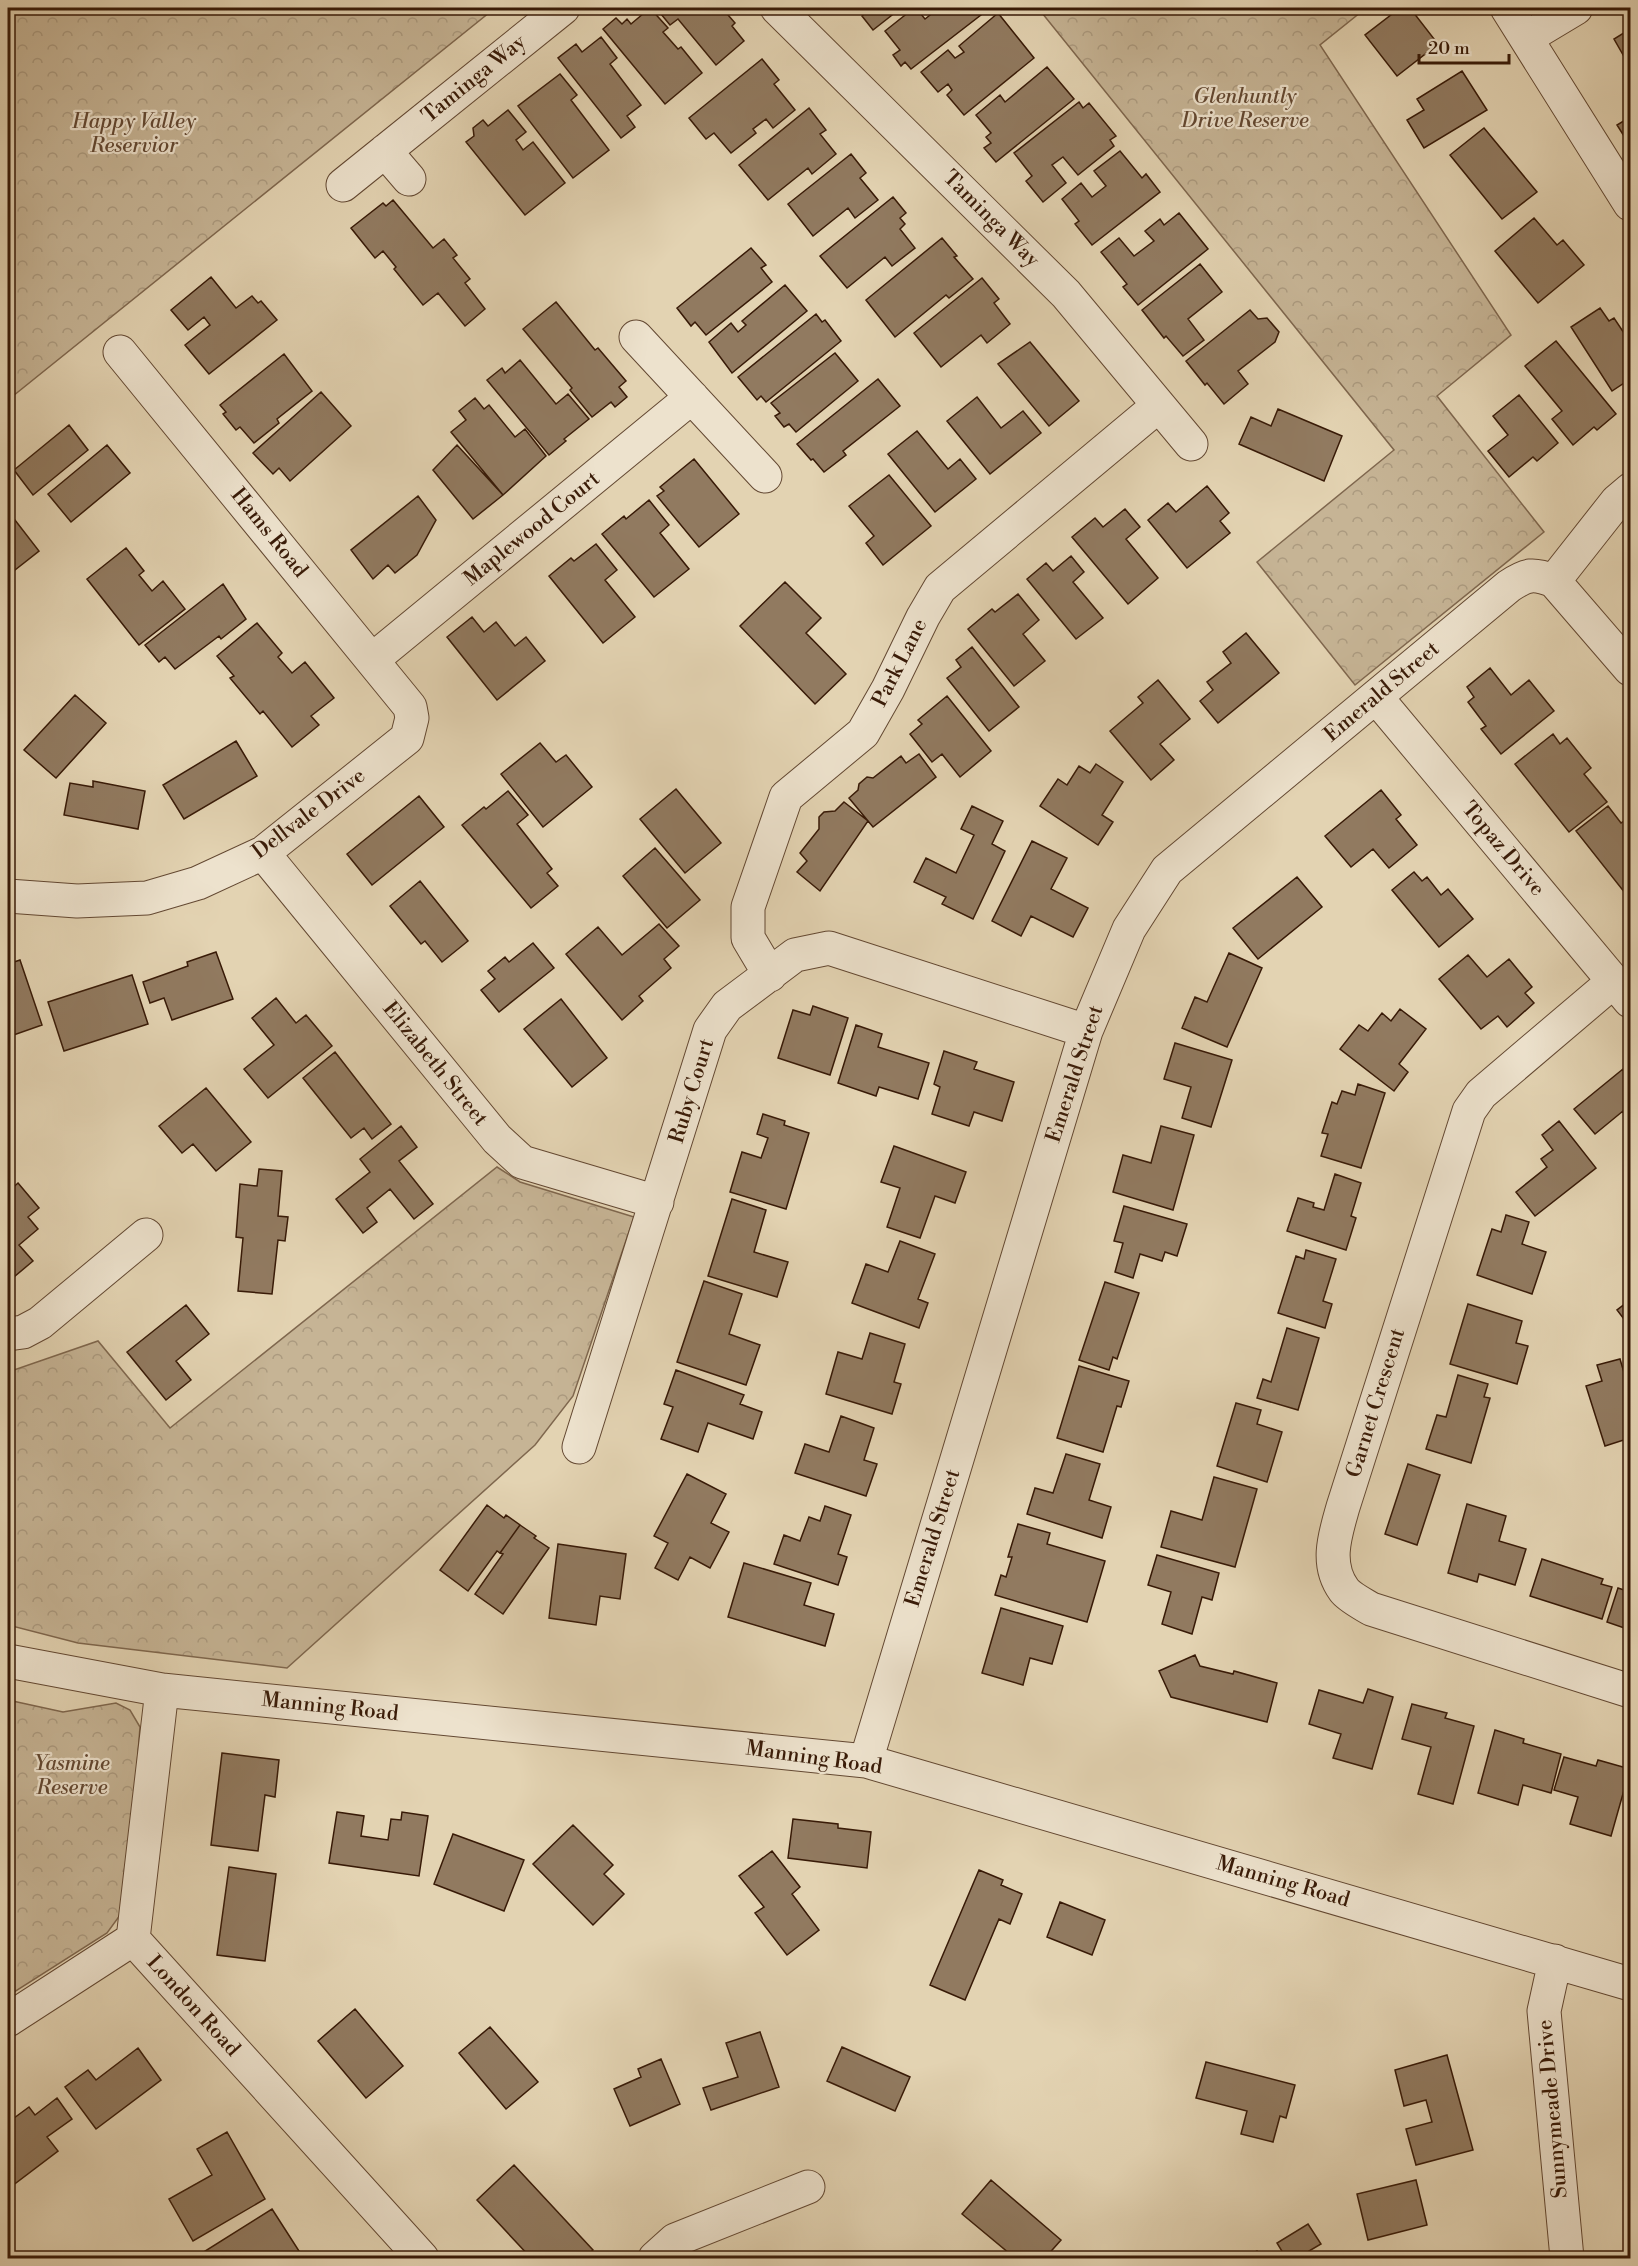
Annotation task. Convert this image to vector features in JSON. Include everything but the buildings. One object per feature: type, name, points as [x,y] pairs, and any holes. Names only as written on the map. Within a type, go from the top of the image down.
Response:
[{"type":"street","name":"Taminga Way","points":[[343,185],[563,8]]},
{"type":"street","name":"Taminga Way","points":[[777,8],[1066,294],[1191,444]]},
{"type":"street","points":[[1507,8],[1630,204]]},
{"type":"street","points":[[1526,38],[1576,8]]},
{"type":"street","points":[[385,151],[409,179]]},
{"type":"street","points":[[636,337],[765,476]]},
{"type":"street","name":"Hams Road","points":[[120,352],[410,706],[411,718]]},
{"type":"street","name":"Maplewood Court","points":[[372,660],[692,397]]},
{"type":"street","name":"Park Lane","points":[[770,975],[748,938],[748,907],[786,797],[863,733],[888,689],[923,616],[940,588],[1158,406]]},
{"type":"street","points":[[1624,495],[1554,581],[1630,669]]},
{"type":"street","name":"Emerald Street","points":[[866,1761],[1086,1031],[1129,929],[1167,870],[1509,586],[1523,577],[1538,575],[1554,581]]},
{"type":"street","name":"Topaz Drive","points":[[1376,697],[1622,991]]},
{"type":"street","name":"Dellvale Drive","points":[[8,896],[77,901],[147,897],[198,883],[263,853],[407,738],[411,718]]},
{"type":"street","name":"Elizabeth Street","points":[[263,853],[497,1139],[522,1162],[657,1202]]},
{"type":"street","name":"Ruby Court","points":[[579,1448],[710,1030],[727,1006],[795,955],[829,948],[1086,1031]]},
{"type":"street","name":"Garnet Crescent","points":[[1622,991],[1481,1094],[1469,1111],[1343,1507],[1333,1542],[1333,1563],[1344,1591],[1371,1609],[1630,1691]]},
{"type":"street","points":[[8,1334],[23,1332],[40,1323],[146,1235]]},
{"type":"street","name":"Manning Road","points":[[8,1661],[162,1690],[866,1761],[1630,1984]]},
{"type":"street","name":"London Road","points":[[162,1690],[133,1940],[422,2259]]},
{"type":"street","points":[[8,2020],[133,1940]]},
{"type":"street","name":"Sunnymeade Drive","points":[[1555,1961],[1544,2011],[1567,2259]]},
{"type":"street","points":[[655,2259],[675,2240],[808,2187]]},
{"type":"green space","name":"Happy Valley Reservior","points":[[8,8],[495,8],[8,400]]},
{"type":"green space","name":"Glenhuntly Drive Reserve","points":[[1038,8],[1366,8],[1320,45],[1511,335],[1437,396],[1544,532],[1355,685],[1257,562],[1394,450]]},
{"type":"green space","points":[[497,1167],[520,1182],[634,1217],[573,1396],[535,1445],[287,1668],[78,1643],[8,1625],[8,1372],[98,1341],[170,1428]]},
{"type":"green space","name":"Yasmine Reserve","points":[[8,1700],[63,1712],[116,1703],[130,1710],[140,1727],[126,1907],[107,1933],[8,1996]]}]
